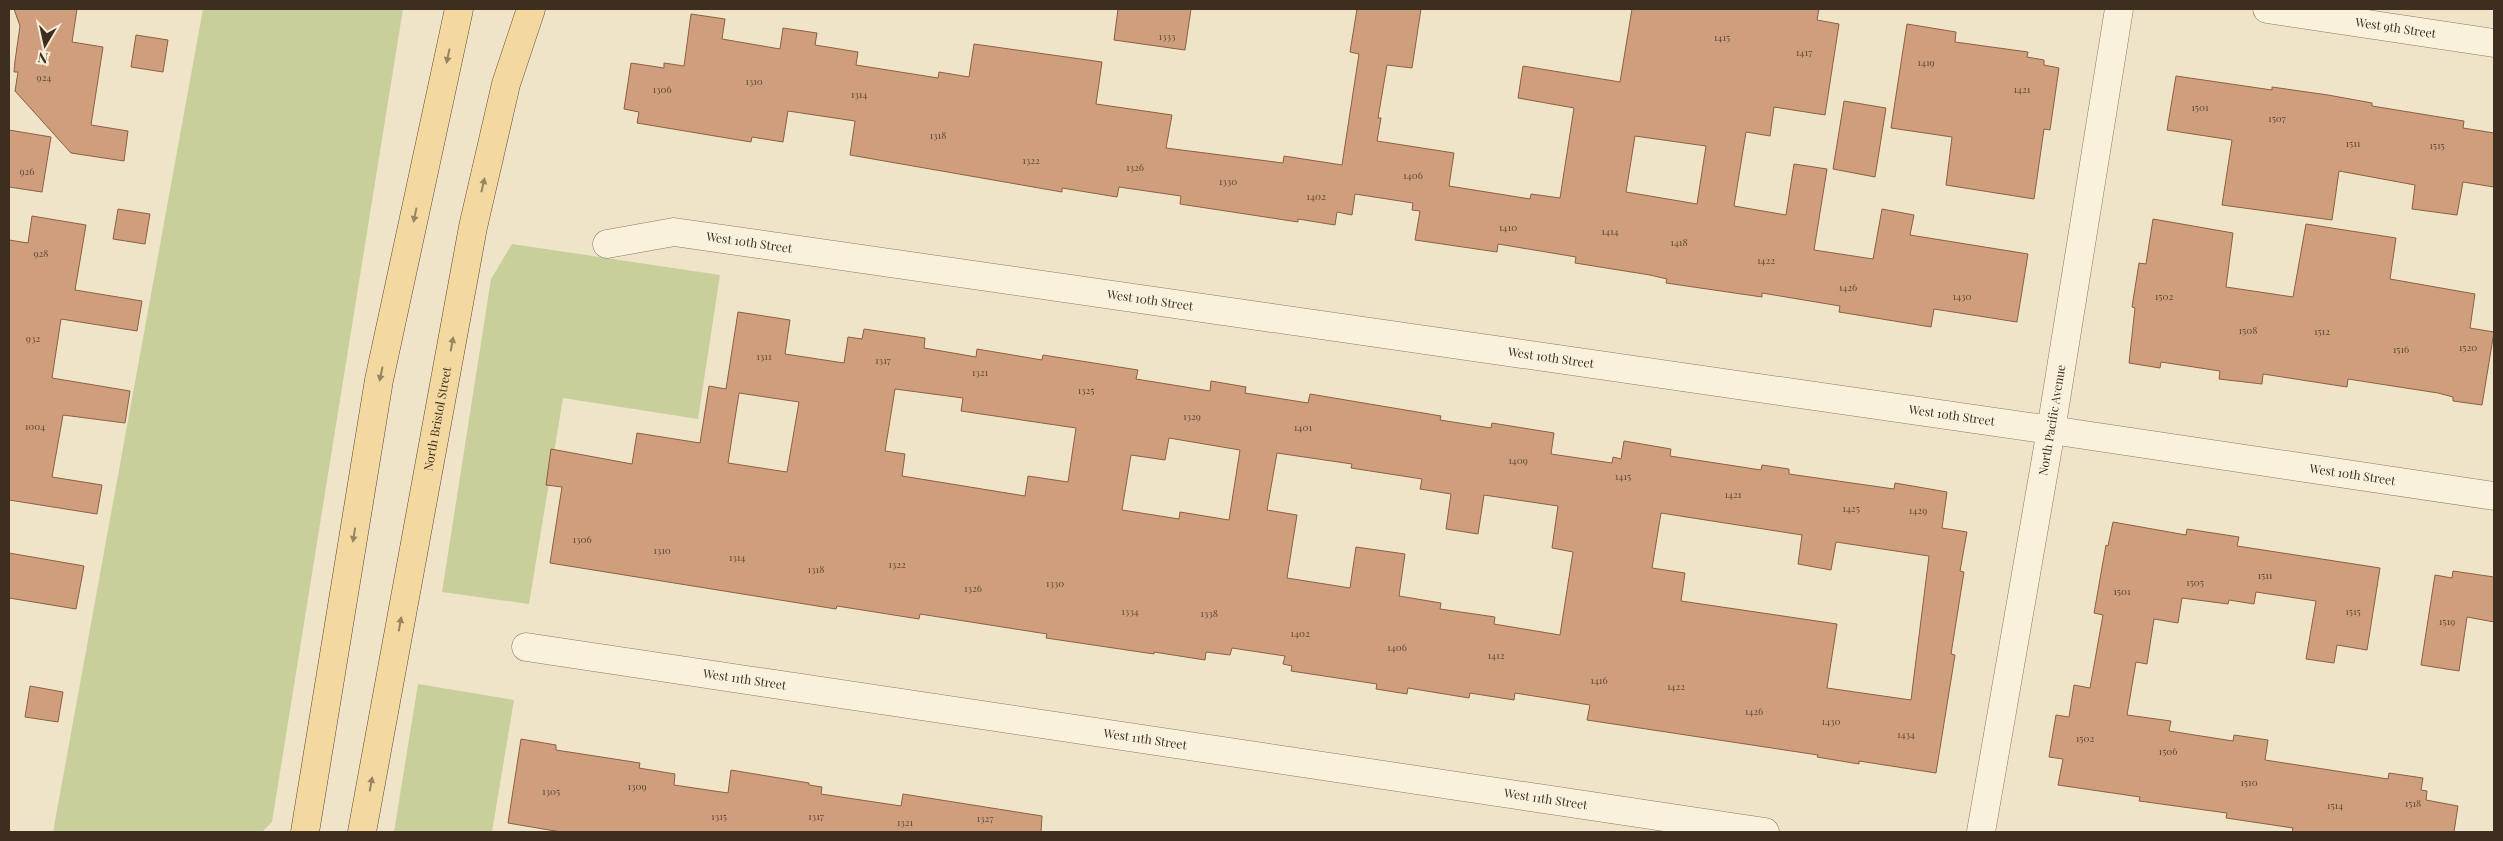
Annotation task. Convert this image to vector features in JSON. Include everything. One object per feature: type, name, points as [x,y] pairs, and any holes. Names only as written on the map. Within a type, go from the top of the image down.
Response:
[{"type":"main road","points":[[305,832],[379,380],[459,9]]},
{"type":"main road","name":"North Bristol Street","points":[[362,832],[473,227],[506,84],[531,9]]},
{"type":"street","name":"North Pacific Avenue","points":[[1981,832],[2050,430],[2118,9]]},
{"type":"street","name":"West 9th Street","points":[[2267,9],[2494,43]]},
{"type":"street","name":"West 10th Street","points":[[607,244],[674,232],[2050,430],[2494,496]]},
{"type":"street","name":"West 11th Street","points":[[526,647],[1765,832]]},
{"type":"green space","points":[[203,9],[403,9],[272,822],[262,832],[53,832]]},
{"type":"green space","points":[[512,244],[720,275],[698,419],[563,398],[529,604],[442,592],[491,279]]},
{"type":"green space","points":[[418,684],[514,700],[492,832],[394,832]]},
{"type":"building","points":[[14,9],[77,9],[72,42],[103,47],[91,125],[128,131],[124,161],[71,153],[15,91],[18,72],[14,72],[20,26]]},
{"type":"building","points":[[1118,9],[1191,9],[1185,50],[1114,40]]},
{"type":"building","points":[[1357,9],[1421,9],[1412,68],[1387,65],[1378,118],[1381,118],[1377,141],[1454,153],[1449,186],[1530,199],[1531,194],[1560,198],[1574,108],[1518,98],[1523,66],[1620,82],[1632,9],[1819,9],[1817,20],[1839,24],[1825,115],[1774,107],[1770,136],[1746,132],[1734,206],[1786,215],[1794,164],[1827,169],[1814,250],[1873,259],[1882,209],[1914,215],[1910,235],[2028,254],[2017,322],[1934,309],[1931,327],[1839,312],[1840,306],[1762,293],[1762,297],[1666,283],[1667,279],[1650,275],[1575,263],[1576,257],[1498,244],[1497,252],[1415,240],[1420,211],[1412,210],[1413,203],[1355,194],[1352,215],[1337,212],[1335,225],[1298,219],[1298,222],[1180,204],[1181,196],[1119,187],[1117,197],[1062,188],[1062,192],[850,155],[855,121],[788,111],[783,142],[752,137],[751,142],[637,123],[639,112],[624,109],[631,63],[664,68],[664,63],[684,66],[691,14],[725,19],[722,39],[780,49],[783,28],[817,33],[815,45],[858,52],[856,65],[938,78],[939,72],[969,77],[974,44],[1102,62],[1096,104],[1172,115],[1166,148],[1283,163],[1284,156],[1342,165],[1359,54],[1350,52]],"holes":[[[1635,136],[1706,146],[1697,204],[1626,192]]]},
{"type":"building","points":[[1907,24],[1956,32],[1955,42],[2028,52],[2027,57],[2044,60],[2044,65],[2059,68],[2050,130],[2044,129],[2034,199],[1946,185],[1952,137],[1891,128]]},
{"type":"building","points":[[136,35],[168,40],[163,72],[131,67]]},
{"type":"building","points":[[2176,76],[2272,90],[2272,87],[2328,95],[2372,103],[2372,106],[2464,121],[2463,128],[2494,133],[2494,187],[2463,182],[2457,215],[2412,209],[2415,185],[2339,171],[2332,220],[2222,205],[2232,140],[2167,130]]},
{"type":"building","points":[[1844,101],[1886,108],[1875,177],[1833,169]]},
{"type":"building","points":[[9,130],[51,137],[42,192],[9,187]]},
{"type":"building","points":[[118,209],[150,214],[145,244],[113,239]]},
{"type":"building","points":[[32,216],[86,225],[75,290],[142,301],[137,331],[61,319],[52,378],[130,391],[125,423],[63,415],[52,477],[102,485],[97,514],[9,500],[9,240],[28,243]]},
{"type":"building","points":[[2153,219],[2233,233],[2226,287],[2293,297],[2306,224],[2396,238],[2390,279],[2475,294],[2470,328],[2494,332],[2482,405],[2453,401],[2453,397],[2438,393],[2348,379],[2347,387],[2263,374],[2262,384],[2219,379],[2220,371],[2161,362],[2160,368],[2129,363],[2135,308],[2132,307],[2139,263],[2146,264]]},
{"type":"building","points":[[738,312],[790,320],[785,354],[844,363],[848,337],[862,339],[864,329],[925,338],[924,348],[976,357],[977,349],[1042,360],[1043,355],[1138,370],[1136,379],[1210,391],[1211,381],[1246,387],[1245,393],[1308,403],[1310,394],[1441,416],[1440,420],[1491,428],[1492,423],[1554,433],[1551,454],[1612,463],[1613,457],[1621,459],[1624,441],[1671,449],[1670,456],[1761,470],[1762,465],[1789,469],[1789,474],[1894,489],[1895,483],[1947,492],[1942,528],[1967,532],[1960,571],[1964,572],[1951,654],[1955,655],[1936,773],[1859,761],[1859,764],[1817,757],[1818,755],[1587,720],[1590,705],[1515,693],[1514,700],[1470,693],[1469,698],[1408,688],[1407,694],[1376,689],[1377,684],[1291,671],[1292,666],[1283,664],[1285,656],[1232,648],[1230,655],[1206,652],[1205,660],[1154,652],[1154,654],[1046,638],[1047,634],[920,614],[919,619],[837,606],[836,609],[550,563],[562,487],[546,485],[551,449],[632,464],[637,433],[700,443],[709,386],[726,389]],"holes":[[[895,389],[963,398],[961,411],[1076,428],[1068,482],[1028,476],[1025,496],[902,476],[905,454],[885,451]],[[739,393],[799,402],[787,472],[728,463]],[[1169,438],[1240,450],[1229,520],[1180,512],[1179,519],[1122,510],[1131,455],[1165,460]],[[1277,453],[1352,464],[1351,468],[1422,479],[1420,489],[1451,494],[1446,529],[1478,534],[1484,495],[1558,506],[1552,548],[1573,552],[1560,635],[1494,624],[1495,617],[1440,609],[1441,603],[1399,596],[1405,554],[1356,547],[1350,588],[1287,578],[1297,515],[1267,510]],[[1661,513],[1802,535],[1798,564],[1831,570],[1836,542],[1929,556],[1911,700],[1827,688],[1837,624],[1681,601],[1685,573],[1652,568]]]},
{"type":"building","points":[[2113,522],[2186,535],[2187,529],[2239,537],[2237,546],[2380,568],[2367,650],[2337,645],[2334,663],[2306,659],[2316,601],[2256,592],[2254,604],[2229,600],[2228,604],[2182,598],[2178,623],[2154,619],[2147,664],[2136,662],[2127,715],[2171,721],[2169,731],[2233,741],[2234,735],[2268,740],[2265,760],[2388,779],[2389,773],[2423,778],[2421,790],[2427,791],[2426,800],[2458,806],[2454,832],[2292,832],[2293,828],[2226,818],[2227,813],[2139,801],[2140,797],[2058,785],[2063,759],[2049,757],[2056,715],[2069,717],[2074,685],[2090,688],[2103,615],[2094,613],[2106,545],[2108,546]]},
{"type":"building","points":[[9,553],[84,566],[76,609],[9,598]]},
{"type":"building","points":[[2453,571],[2494,577],[2494,622],[2467,617],[2459,671],[2421,665],[2435,575],[2452,578]]},
{"type":"building","points":[[30,686],[63,692],[58,722],[25,717]]},
{"type":"building","points":[[521,739],[556,745],[556,750],[640,763],[639,768],[675,774],[674,785],[728,793],[731,770],[809,783],[809,785],[822,787],[821,794],[901,806],[903,794],[1042,816],[1041,832],[561,832],[508,823]]}]
